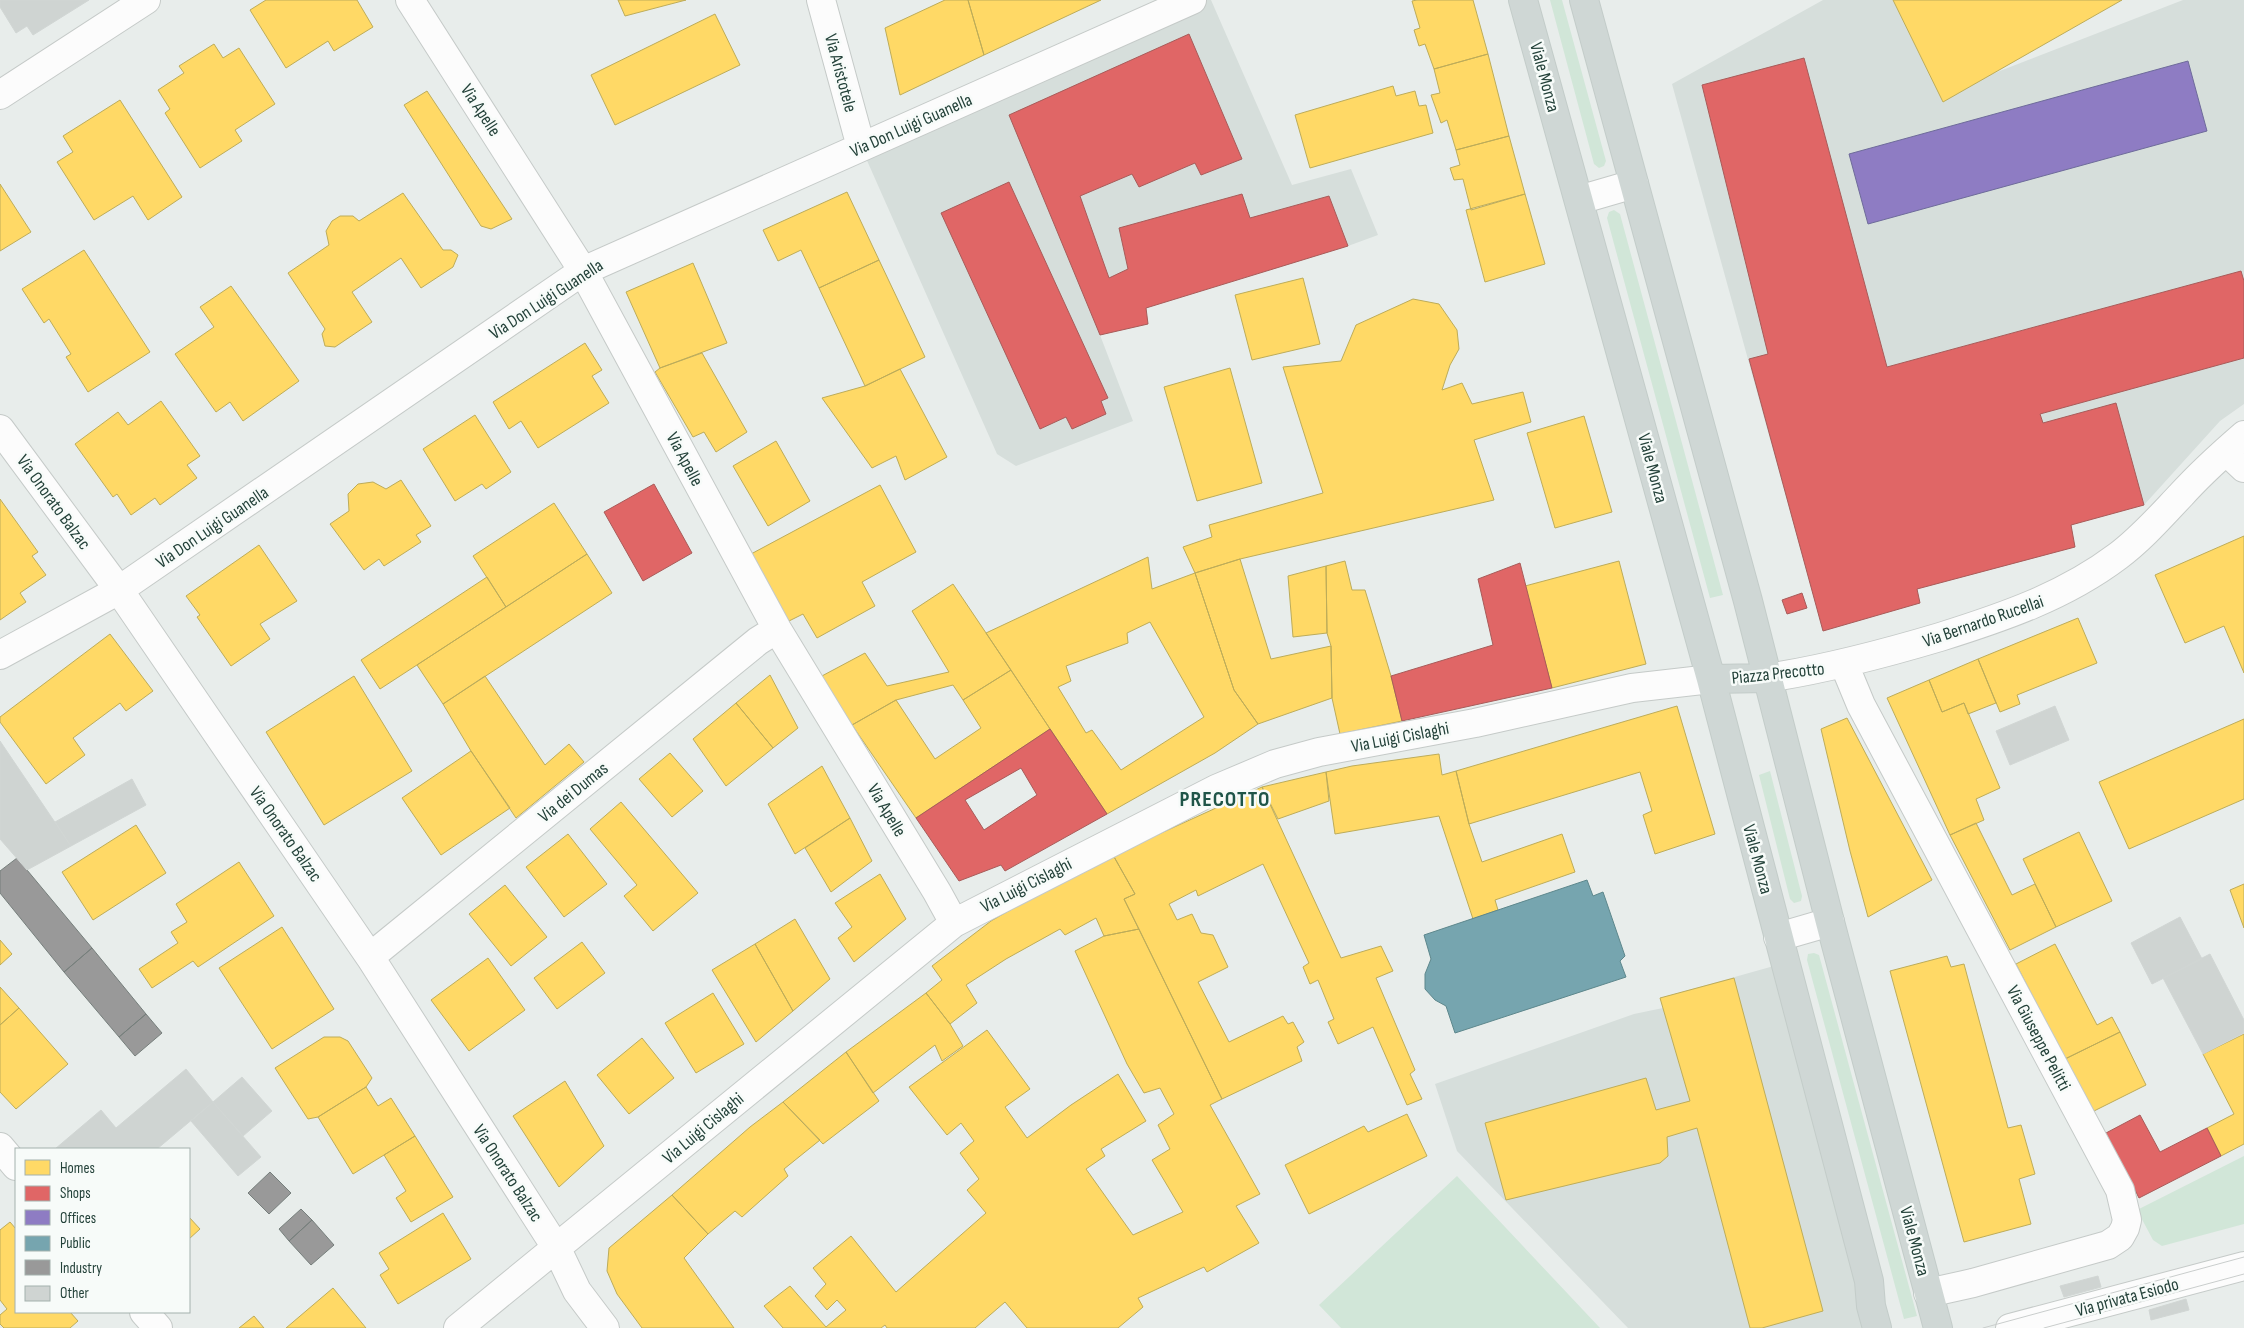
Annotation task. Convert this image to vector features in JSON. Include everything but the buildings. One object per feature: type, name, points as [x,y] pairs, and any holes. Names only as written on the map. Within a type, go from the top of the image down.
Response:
[{"type":"main road","name":"Viale Monza","points":[[1523,0],[1711,679],[1869,1281],[1871,1306],[1877,1328]]},
{"type":"main road","name":"Viale Monza","points":[[1584,0],[1768,678],[1830,922],[1938,1328]]},
{"type":"main road","name":"Piazza Precotto","points":[[1711,679],[1768,678]]},
{"type":"street","points":[[0,95],[146,0]]},
{"type":"street","name":"Via Apelle","points":[[410,0],[583,271],[777,629],[954,922]]},
{"type":"street","name":"Via Aristotele","points":[[821,0],[861,147]]},
{"type":"street","name":"Via Don Luigi Guanella","points":[[0,655],[119,590],[583,271],[1192,0]]},
{"type":"street","points":[[1579,200],[1634,184]]},
{"type":"street","name":"Via Onorato Balzac","points":[[0,429],[119,590],[370,957],[557,1249],[577,1291],[605,1328]]},
{"type":"street","name":"Via Bernardo Rucellai","points":[[1844,664],[1892,652],[1998,619],[2047,599],[2074,585],[2131,546],[2238,451]]},
{"type":"street","name":"Via dei Dumas","points":[[370,957],[758,641],[777,629]]},
{"type":"street","name":"Piazza Precotto","points":[[1768,678],[1820,670],[1844,664]]},
{"type":"street","name":"Via Giuseppe Pelitti","points":[[1844,664],[1861,705],[2120,1190],[2127,1220],[2120,1237],[2101,1248],[1973,1283],[1928,1293]]},
{"type":"street","name":"Via Luigi Cislaghi","points":[[458,1328],[557,1249],[954,922],[1216,788],[1275,764],[1319,752],[1483,721],[1632,688],[1711,679]]},
{"type":"street","points":[[1778,937],[1830,922]]},
{"type":"street","points":[[0,1147],[15,1165]]},
{"type":"street","name":"Via privata Esiodo","points":[[2010,1328],[2244,1266]]},
{"type":"street","points":[[145,1313],[158,1328]]},
{"type":"shaded area","points":[[1192,0],[1211,0],[1292,185],[1351,169],[1378,235],[1146,308],[1148,324],[1100,335],[1133,421],[1016,466],[997,454],[861,147]]},
{"type":"shaded area","points":[[1823,0],[1893,0],[1943,101],[1992,74],[2183,0],[2244,0],[2244,404],[2220,421],[2144,505],[2071,525],[2075,547],[1917,589],[1920,603],[1823,631],[1672,84]]},
{"type":"shaded area","points":[[1784,963],[1877,1328],[1628,1328],[1457,1151],[1435,1084],[1634,1014],[1663,1008],[1660,998]]},
{"type":"green space","points":[[1550,0],[1562,0],[1606,161],[1604,166],[1599,168],[1594,164]]},
{"type":"green space","points":[[1614,210],[1620,214],[1723,595],[1710,598],[1607,218],[1609,212]]},
{"type":"green space","points":[[1770,771],[1802,896],[1801,901],[1794,903],[1790,899],[1759,775]]},
{"type":"green space","points":[[1814,953],[1819,955],[1917,1316],[1904,1319],[1807,960],[1808,954]]},
{"type":"green space","points":[[2244,1156],[2244,1224],[2162,1246],[2153,1240],[2137,1210]]},
{"type":"green space","points":[[1457,1176],[1600,1328],[1341,1328],[1319,1305]]},
{"type":"tram line","points":[[1983,1328],[2244,1257]]},
{"type":"tram line","points":[[2044,1328],[2244,1274]]},
{"type":"district","name":"PRECOTTO","points":[[1225,798]]}]
